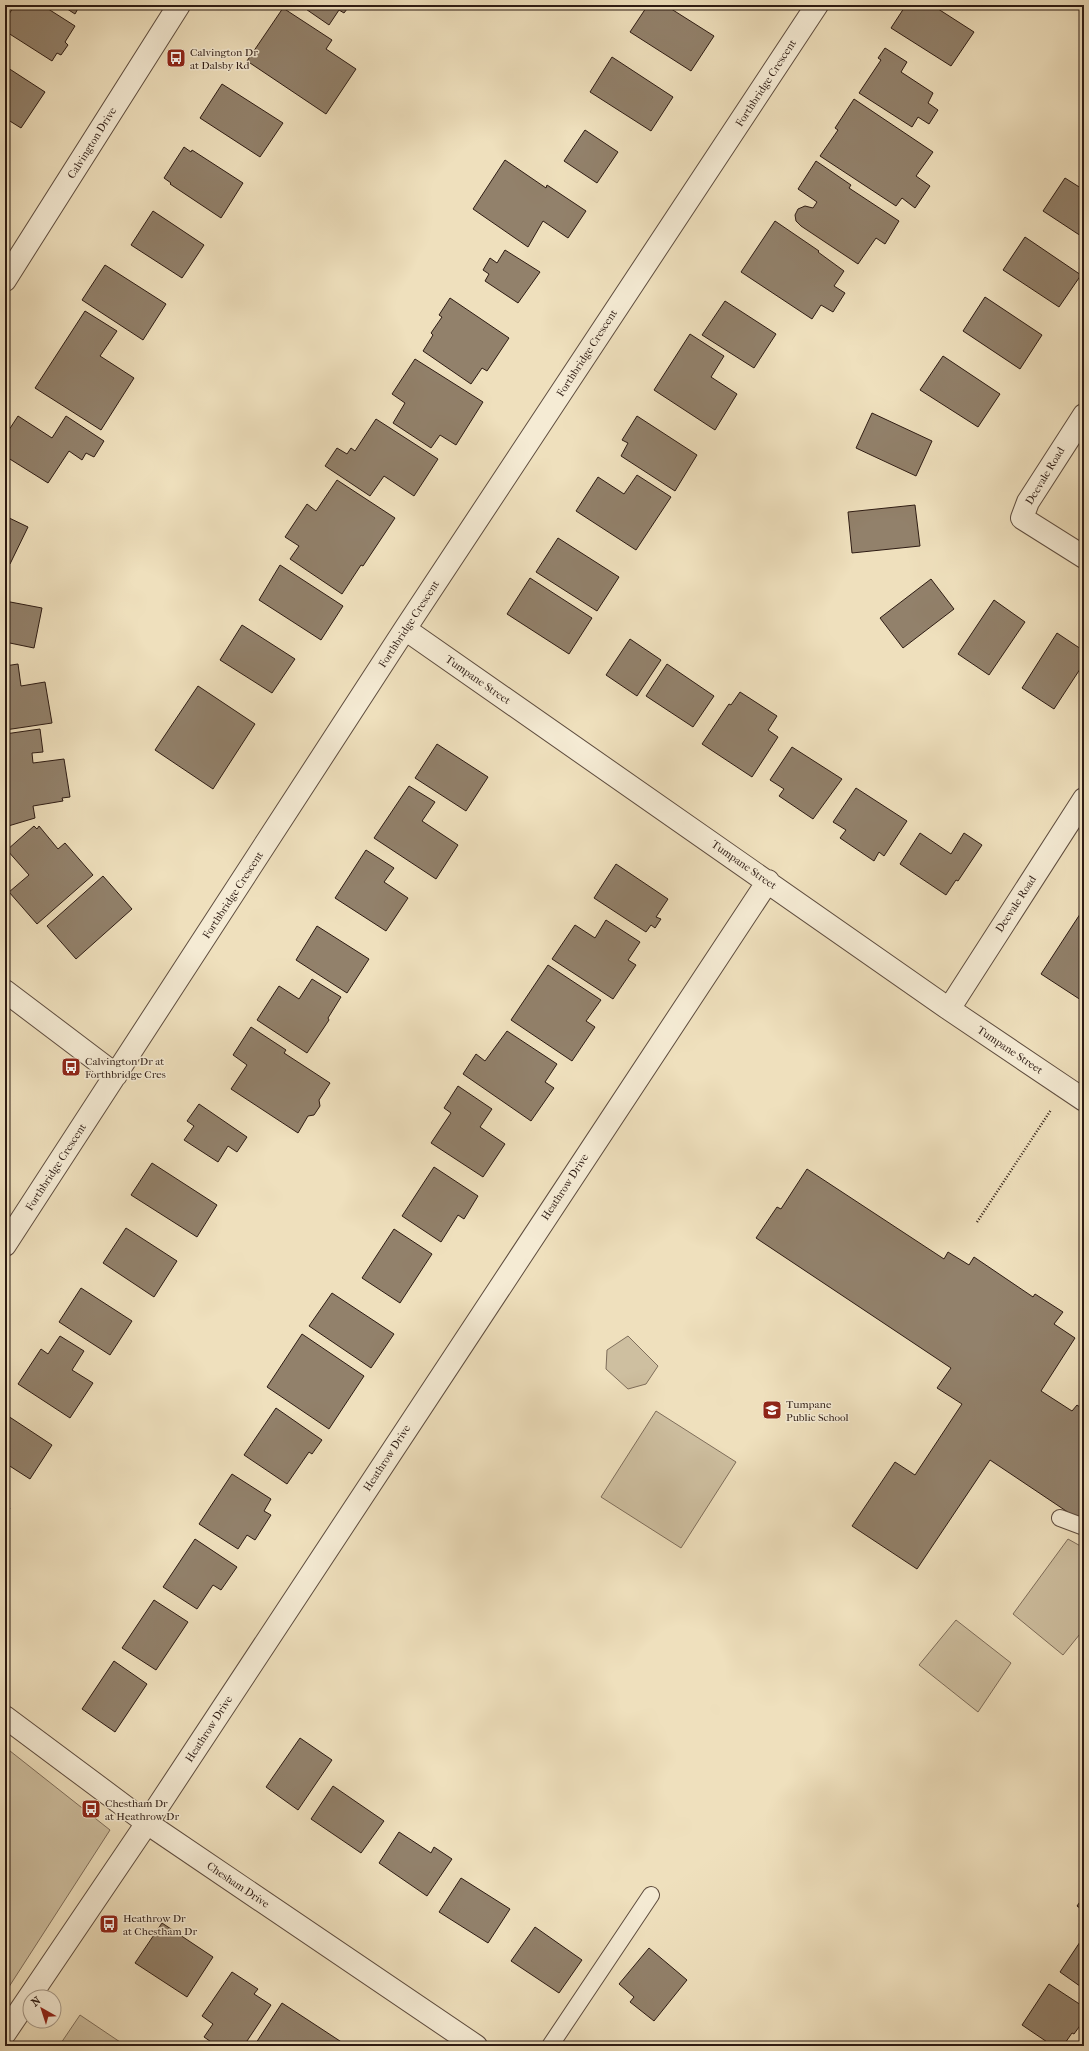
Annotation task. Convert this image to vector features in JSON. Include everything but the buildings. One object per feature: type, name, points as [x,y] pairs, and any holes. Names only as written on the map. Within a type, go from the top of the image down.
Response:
[{"type":"street","name":"Calvington Drive","points":[[5,280],[179,5]]},
{"type":"street","name":"Forthbridge Crescent","points":[[5,1245],[405,629],[817,5]]},
{"type":"street","name":"Deevale Road","points":[[1084,415],[1028,502],[1022,518],[1084,556]]},
{"type":"street","name":"Tumpane Street","points":[[405,629],[768,881],[948,1009],[1084,1100]]},
{"type":"street","name":"Deevale Road","points":[[948,1009],[1084,799]]},
{"type":"street","name":"Heathrow Drive","points":[[5,2034],[147,1823],[768,881]]},
{"type":"street","points":[[5,992],[116,1075]]},
{"type":"street","name":"Chesham Drive","points":[[5,1717],[147,1823],[476,2046]]},
{"type":"lane","points":[[1060,1518],[1084,1527]]},
{"type":"lane","points":[[550,2046],[651,1895]]},
{"type":"path","points":[[977,1222],[1065,1088]]},
{"type":"shaded area","points":[[628,1336],[658,1366],[646,1384],[628,1389],[606,1369],[607,1350]]},
{"type":"shaded area","points":[[656,1411],[736,1462],[681,1548],[601,1497]]},
{"type":"shaded area","points":[[1068,1539],[1084,1548],[1084,1629],[1063,1655],[1013,1614]]},
{"type":"shaded area","points":[[956,1620],[1011,1663],[978,1712],[919,1665]]},
{"type":"shaded area","points":[[5,1747],[110,1830],[5,1993]]},
{"type":"shaded area","points":[[80,2015],[126,2046],[59,2046]]},
{"type":"place","name":"Calvington Dr at Dalsby Rd","points":[[176,58]]},
{"type":"place","name":"Calvington Dr at Forthbridge Cres","points":[[71,1067]]},
{"type":"place","name":"Tumpane Public School","points":[[772,1410]]},
{"type":"place","name":"Chestham Dr at Heathrow Dr","points":[[91,1809]]},
{"type":"place","name":"Heathrow Dr at Chestham Dr","points":[[109,1924]]}]
